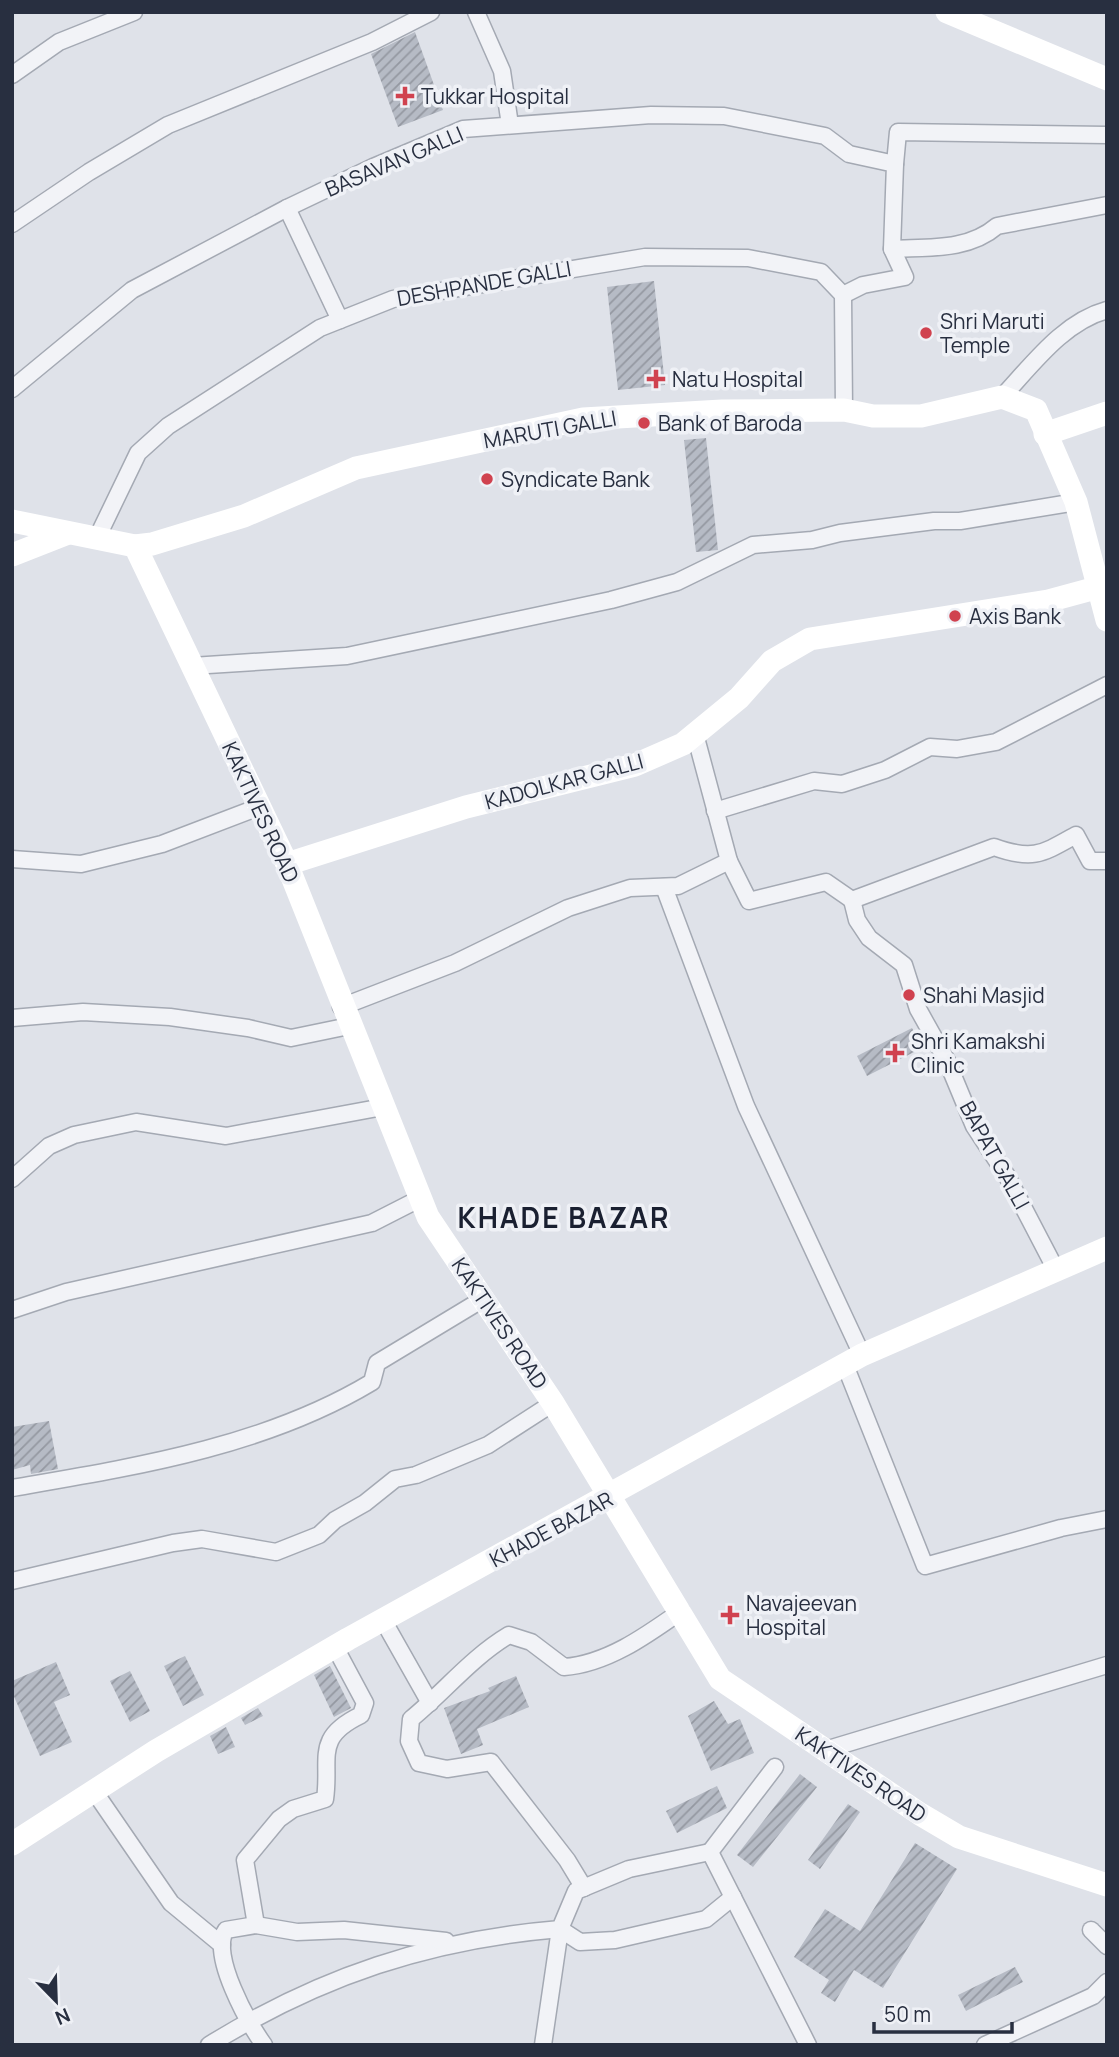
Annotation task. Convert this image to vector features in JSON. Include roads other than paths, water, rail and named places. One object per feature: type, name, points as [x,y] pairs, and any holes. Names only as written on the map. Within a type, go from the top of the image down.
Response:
[{"type":"main road","points":[[947,12],[1107,79]]},
{"type":"main road","points":[[1002,397],[1036,410],[1076,502],[1102,587],[1107,620]]},
{"type":"main road","name":"MARUTI GALLI","points":[[135,546],[152,544],[244,516],[356,468],[583,419],[722,411],[844,410],[873,416],[921,416],[1002,397]]},
{"type":"main road","points":[[1045,434],[1107,413]]},
{"type":"main road","points":[[12,522],[135,546]]},
{"type":"main road","points":[[12,555],[68,533]]},
{"type":"main road","name":"KAKTIVES ROAD","points":[[135,546],[287,864],[320,941],[345,1016],[428,1217],[553,1403],[720,1679],[959,1837],[1107,1885]]},
{"type":"main road","name":"KADOLKAR GALLI","points":[[287,864],[466,807],[635,765],[683,744],[739,698],[772,661],[810,639],[1048,601],[1102,587]]},
{"type":"main road","name":"KHADE BAZAR","points":[[12,1844],[156,1751],[335,1647],[609,1498],[854,1360],[1107,1248]]},
{"type":"street","points":[[12,75],[59,42],[134,12]]},
{"type":"street","points":[[12,224],[89,172],[168,125],[372,42],[431,12]]},
{"type":"street","points":[[476,12],[502,71],[510,125]]},
{"type":"street","name":"BASAVAN GALLI","points":[[12,388],[132,290],[287,208],[373,167],[463,129],[651,115],[724,116],[825,136],[849,154],[895,164]]},
{"type":"street","points":[[844,410],[843,295],[863,285],[905,277],[892,249],[898,132],[1107,135]]},
{"type":"street","points":[[892,249],[955,246],[983,238],[997,226],[1107,205]]},
{"type":"street","points":[[287,208],[340,320]]},
{"type":"street","name":"DESHPANDE GALLI","points":[[97,538],[138,453],[168,426],[320,328],[393,299],[645,257],[748,258],[821,272],[843,295]]},
{"type":"street","points":[[1002,397],[1060,336],[1092,314],[1107,310]]},
{"type":"street","points":[[192,666],[347,656],[611,600],[677,582],[753,545],[812,540],[841,533],[921,523],[960,521],[1076,502]]},
{"type":"street","points":[[715,811],[814,781],[842,784],[885,770],[930,747],[957,749],[996,742],[1107,685]]},
{"type":"street","points":[[695,734],[729,861],[749,901],[826,882],[852,900],[994,847],[1013,854],[1040,855],[1076,835],[1090,861],[1107,861]]},
{"type":"street","points":[[12,859],[81,863],[162,844],[260,807]]},
{"type":"street","points":[[12,1018],[83,1012],[170,1017],[248,1028],[291,1038],[345,1016],[568,908],[629,888],[678,886],[729,861]]},
{"type":"street","points":[[664,887],[746,1106],[854,1360],[925,1566],[1062,1528],[1107,1519]]},
{"type":"street","name":"BAPAT GALLI","points":[[852,900],[857,920],[869,938],[904,965],[918,1009],[947,1061],[974,1126],[1007,1176],[1056,1270]]},
{"type":"street","points":[[12,1179],[49,1146],[74,1135],[136,1122],[226,1136],[383,1107]]},
{"type":"street","points":[[12,1310],[66,1292],[372,1223],[421,1198]]},
{"type":"street","points":[[12,1488],[147,1465],[203,1450],[335,1404],[372,1382],[377,1363],[483,1299]]},
{"type":"street","points":[[12,1581],[173,1543],[202,1539],[276,1552],[319,1535],[335,1520],[365,1503],[395,1479],[416,1475],[488,1445],[553,1403]]},
{"type":"street","points":[[584,1888],[567,1860],[491,1762],[447,1769],[419,1763],[409,1741],[411,1719],[484,1650],[509,1635],[531,1642],[564,1667],[579,1666],[622,1648],[681,1611]]},
{"type":"street","points":[[383,1620],[430,1703]]},
{"type":"street","points":[[256,1926],[245,1860],[279,1819],[293,1809],[325,1799],[324,1761],[334,1733],[342,1724],[361,1715],[365,1703],[335,1647]]},
{"type":"street","points":[[825,1750],[1107,1665]]},
{"type":"street","points":[[543,2045],[560,1929],[576,1891],[629,1869],[710,1852],[775,1767]]},
{"type":"street","points":[[94,1791],[171,1903],[222,1945]]},
{"type":"street","points":[[710,1852],[808,2045]]},
{"type":"street","points":[[209,2045],[287,2001],[363,1969],[455,1942],[494,1934],[560,1929],[580,1942],[615,1940],[706,1919],[733,1897]]},
{"type":"street","points":[[264,2045],[247,2022],[234,1993],[222,1945],[226,1930],[256,1926],[297,1932],[344,1930],[455,1942]]},
{"type":"street","points":[[1091,1930],[1107,1946]]},
{"type":"street","points":[[985,2045],[1093,1996],[1107,1982]]},
{"type":"place","name":"Tukkar Hospital","points":[[405,96]]},
{"type":"place","name":"Shri Maruti Temple","points":[[926,333]]},
{"type":"place","name":"Natu Hospital","points":[[656,379]]},
{"type":"place","name":"Bank of Baroda","points":[[644,423]]},
{"type":"place","name":"Syndicate Bank","points":[[487,479]]},
{"type":"place","name":"Axis Bank","points":[[955,616]]},
{"type":"place","name":"Shahi Masjid","points":[[909,995]]},
{"type":"place","name":"Shri Kamakshi Clinic","points":[[895,1053]]},
{"type":"place","name":"Navajeevan Hospital","points":[[730,1615]]},
{"type":"district","name":"KHADE BAZAR","points":[[564,1217]]}]
